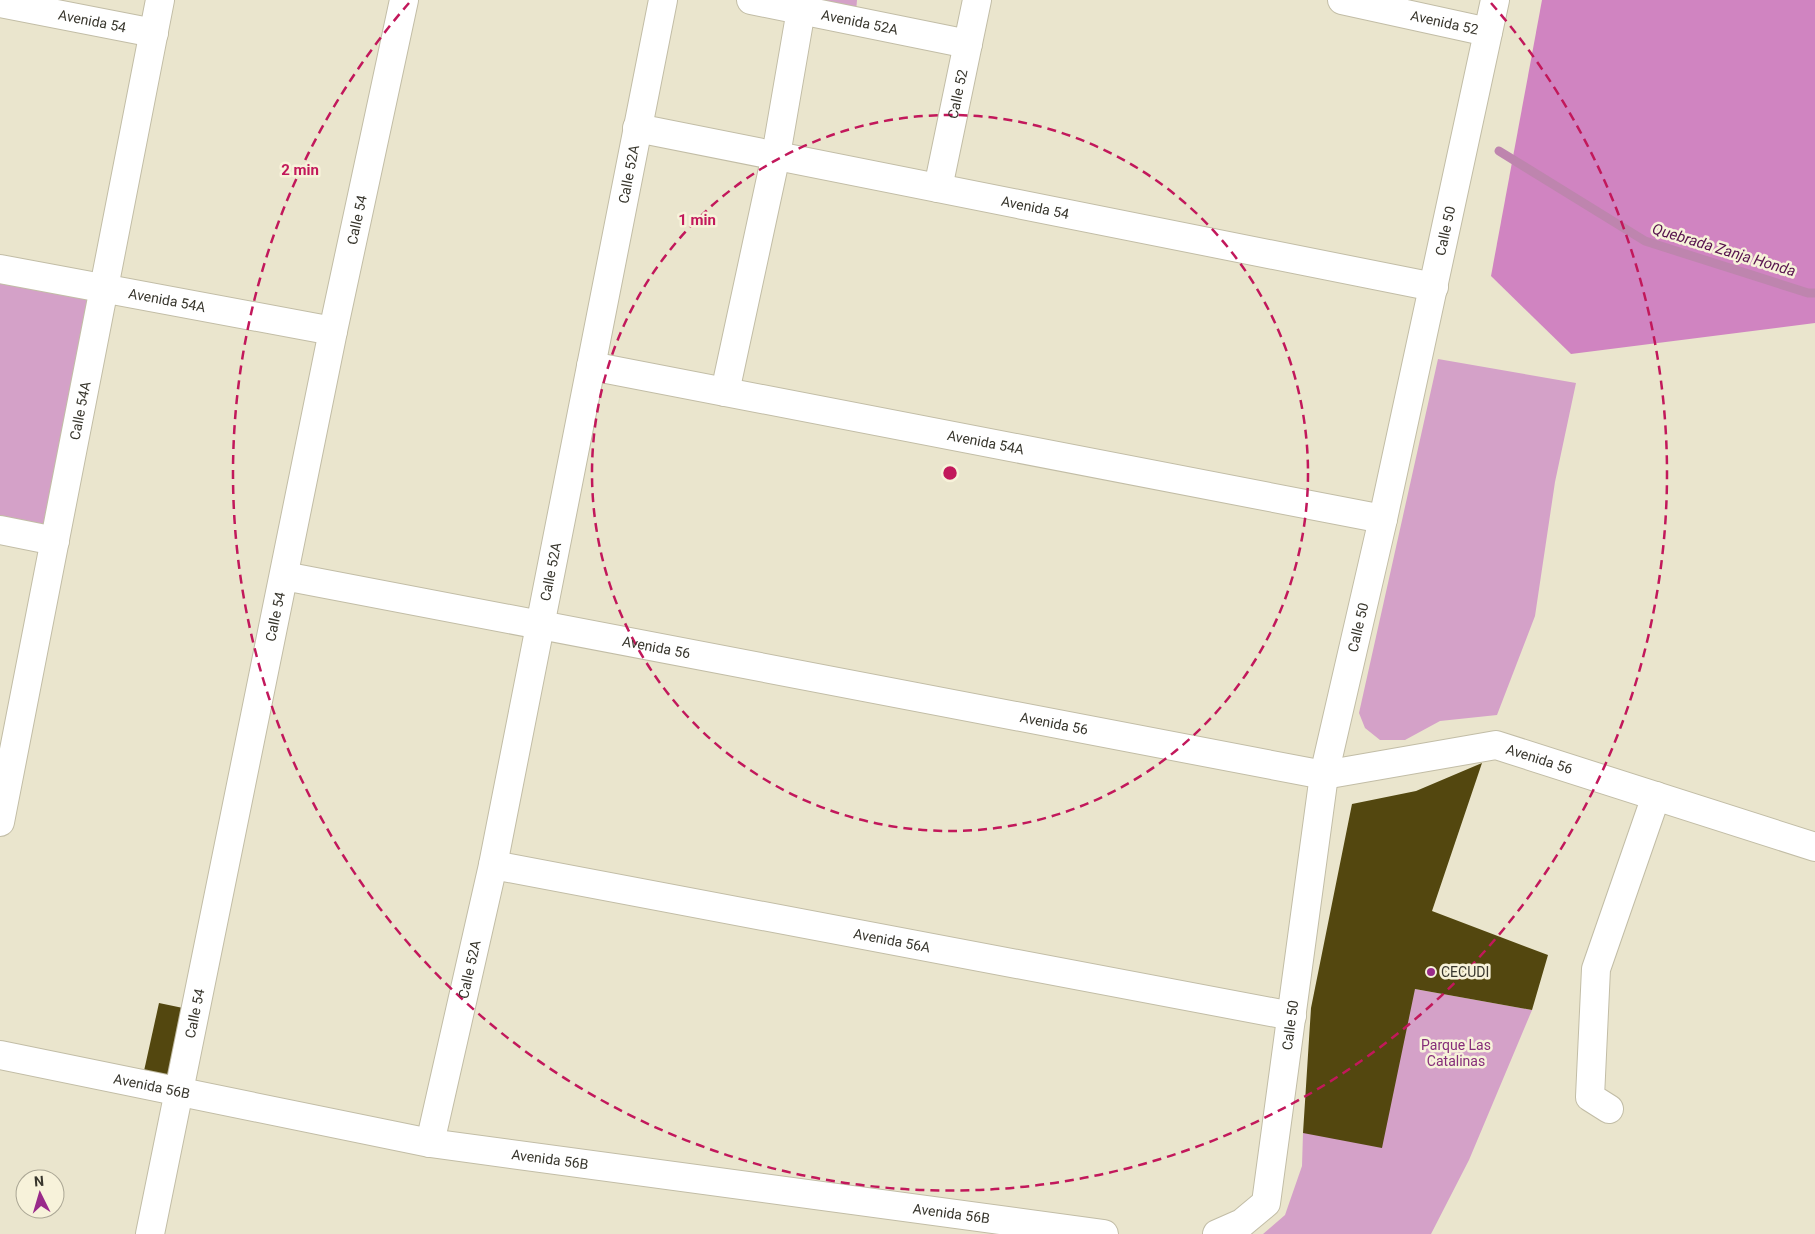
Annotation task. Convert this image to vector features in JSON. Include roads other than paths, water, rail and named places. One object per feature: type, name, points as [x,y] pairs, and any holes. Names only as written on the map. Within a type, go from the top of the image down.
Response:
[{"type":"street","name":"Calle 54A","points":[[0,822],[4,780],[55,541],[160,0]]},
{"type":"street","name":"Calle 54","points":[[150,1234],[333,331],[404,0]]},
{"type":"street","name":"Calle 52A","points":[[430,1144],[493,865],[663,0]]},
{"type":"street","name":"Avenida 52A","points":[[752,0],[968,44]]},
{"type":"street","name":"Calle 52","points":[[938,188],[977,0]]},
{"type":"street","name":"Avenida 52","points":[[1342,0],[1488,32]]},
{"type":"street","name":"Calle 50","points":[[1217,1234],[1242,1223],[1266,1203],[1324,775],[1383,519],[1495,0]]},
{"type":"street","name":"Avenida 54","points":[[0,3],[154,33]]},
{"type":"street","points":[[725,392],[776,155],[801,10]]},
{"type":"street","name":"Avenida 54","points":[[637,128],[1434,287]]},
{"type":"street","name":"Avenida 54A","points":[[0,269],[333,331]]},
{"type":"street","name":"Avenida 54A","points":[[591,366],[1383,519]]},
{"type":"street","points":[[0,530],[55,541]]},
{"type":"street","name":"Avenida 56","points":[[284,576],[1324,775],[1496,745],[1815,847]]},
{"type":"street","points":[[1609,1109],[1590,1097],[1596,969],[1656,796]]},
{"type":"street","name":"Avenida 56A","points":[[493,865],[1292,1016]]},
{"type":"street","name":"Avenida 56B","points":[[0,1055],[430,1144],[1104,1234]]},
{"type":"waterway","name":"Quebrada Zanja Honda","points":[[1499,151],[1645,241],[1808,293],[1815,293]]},
{"type":"place","name":"CECUDI","points":[[1431,972]]},
{"type":"park label","name":"Parque Las Catalinas","points":[[1456,1054]]}]
